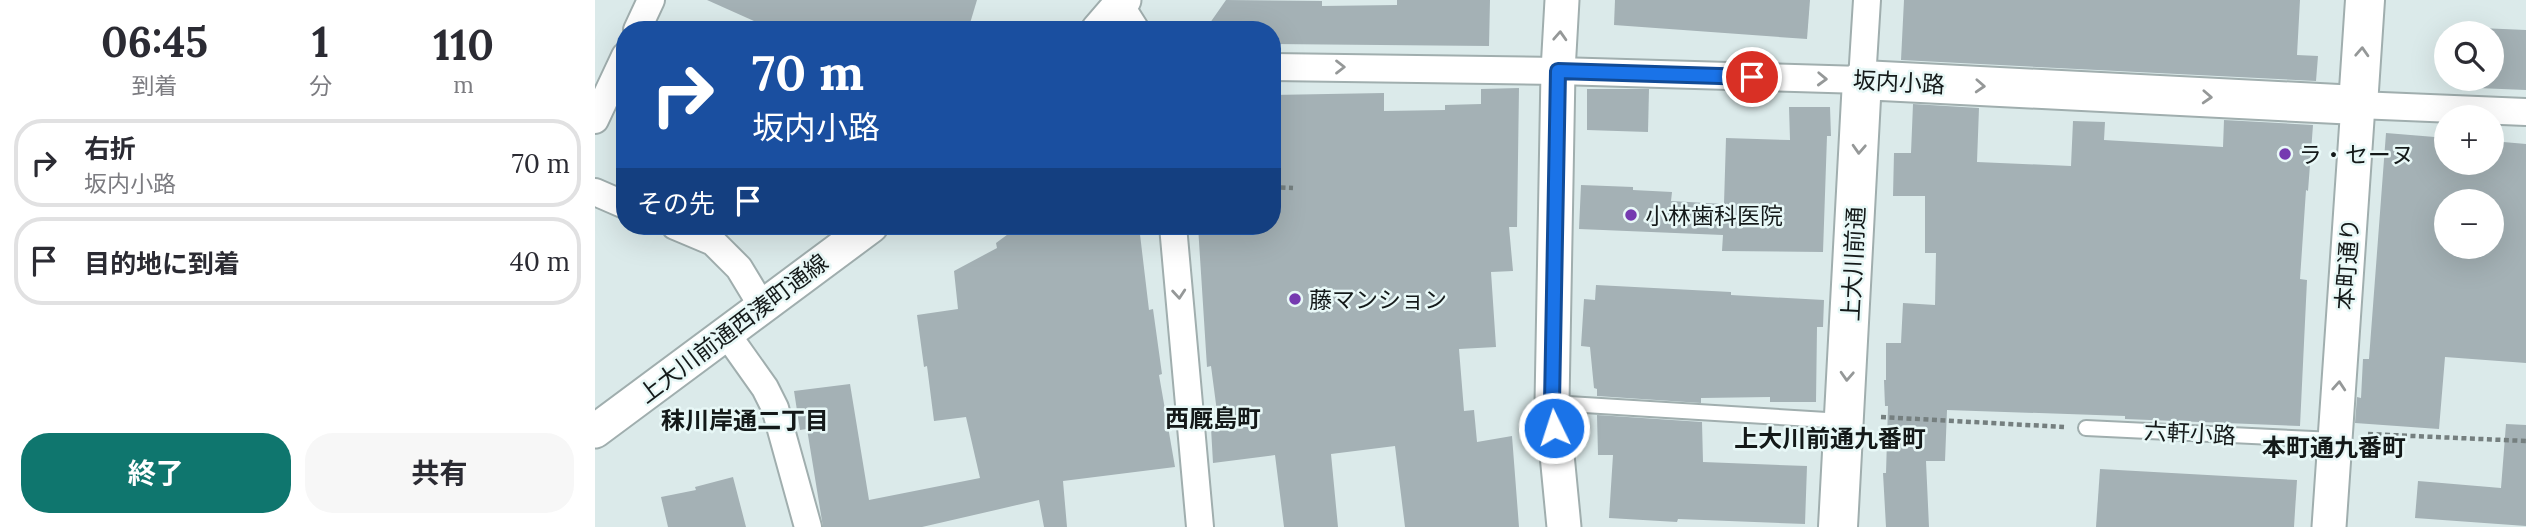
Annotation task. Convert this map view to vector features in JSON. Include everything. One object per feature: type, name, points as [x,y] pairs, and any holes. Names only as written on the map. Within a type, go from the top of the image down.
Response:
[{"type":"main road","name":"本町通り","points":[[2358,105],[2365,0]]},
{"type":"main road","name":"坂内小路","points":[[1863,80],[2358,105]]},
{"type":"main road","name":"上大川前通","points":[[1838,527],[1863,80]]},
{"type":"street","points":[[641,21],[651,0]]},
{"type":"street","points":[[1562,0],[1558,71],[1552,403],[1564,527]]},
{"type":"street","name":"上大川前通","points":[[1863,80],[1867,0]]},
{"type":"street","points":[[1110,21],[1125,9]]},
{"type":"street","name":"坂内小路","points":[[1281,67],[1558,71],[1863,80]]},
{"type":"street","points":[[605,104],[616,78]]},
{"type":"street","name":"坂内小路","points":[[2358,105],[2526,112]]},
{"type":"street","name":"本町通り","points":[[2329,527],[2358,105]]},
{"type":"street","points":[[595,192],[616,201]]},
{"type":"street","points":[[696,235],[713,242],[739,268],[762,306]]},
{"type":"street","name":"上大川前通西湊町通線","points":[[595,431],[852,235]]},
{"type":"street","points":[[1174,235],[1200,527]]},
{"type":"street","points":[[726,333],[765,388],[775,408],[808,527]]},
{"type":"lane","points":[[1552,403],[1845,418]]},
{"type":"lane","name":"六軒小路","points":[[2086,428],[2336,436]]},
{"type":"path","points":[[1281,187],[1293,188]]},
{"type":"path","points":[[1845,418],[2086,428]]},
{"type":"path","points":[[2336,436],[2526,441]]},
{"type":"building","points":[[707,0],[977,0],[971,21],[754,21]]},
{"type":"building","points":[[1226,0],[1322,1],[1322,6],[1397,5],[1397,0],[1490,0],[1489,46],[1281,44],[1281,21],[1211,21]]},
{"type":"building","points":[[1615,0],[1810,0],[1807,39],[1614,25]]},
{"type":"building","points":[[1904,0],[2300,0],[2297,55],[2318,56],[2316,81],[1901,60]]},
{"type":"building","points":[[2504,29],[2526,30],[2526,90],[2504,89]]},
{"type":"building","points":[[1519,88],[1517,227],[1509,227],[1513,271],[1491,272],[1496,347],[1459,349],[1464,411],[1474,410],[1477,442],[1512,436],[1519,527],[1405,527],[1395,446],[1331,454],[1338,527],[1284,527],[1275,455],[1213,463],[1211,428],[1219,427],[1211,366],[1207,367],[1199,235],[1281,235],[1281,95],[1384,93],[1384,111],[1445,110],[1445,105],[1481,104],[1481,89]]},
{"type":"building","points":[[1587,89],[1649,89],[1648,132],[1587,130]]},
{"type":"building","points":[[1913,104],[1979,108],[1977,162],[2071,166],[2073,121],[2105,122],[2104,140],[2223,147],[2224,120],[2313,125],[2300,279],[2307,280],[2300,426],[1947,410],[1945,461],[1926,461],[1929,527],[1886,527],[1883,473],[1886,473],[1888,406],[1885,406],[1884,380],[1886,343],[1901,343],[1903,303],[1935,305],[1936,253],[1925,253],[1925,196],[1893,196],[1894,153],[1911,153]]},
{"type":"building","points":[[1789,107],[1830,107],[1831,136],[1827,136],[1823,252],[1722,251],[1723,235],[1579,229],[1581,185],[1672,192],[1671,201],[1724,204],[1726,138],[1790,140]]},
{"type":"building","points":[[2386,133],[2434,137],[2434,175],[2504,175],[2504,142],[2526,144],[2526,363],[2445,357],[2439,429],[2355,423],[2357,397],[2361,398],[2363,359],[2369,359]]},
{"type":"building","points":[[1007,235],[1140,235],[1149,310],[1153,309],[1162,374],[1159,375],[1175,467],[1063,481],[1067,527],[1044,527],[1039,500],[922,527],[823,527],[807,429],[800,430],[794,391],[850,384],[869,500],[980,478],[966,417],[934,421],[917,315],[958,309],[954,271],[997,248],[996,243]]},
{"type":"building","points":[[1596,285],[1824,300],[1823,327],[1817,327],[1816,402],[1770,402],[1770,397],[1701,398],[1701,403],[1597,396],[1590,347],[1581,346],[1584,299],[1595,300]]},
{"type":"building","points":[[1597,415],[1702,422],[1703,462],[1807,466],[1805,524],[1609,518],[1613,455],[1598,455]]},
{"type":"building","points":[[2506,424],[2526,425],[2526,526],[2415,518],[2418,481],[2501,488]]},
{"type":"building","points":[[2100,469],[2297,480],[2294,527],[2096,527]]},
{"type":"building","points":[[733,477],[746,527],[668,527],[661,497],[696,490],[695,487]]},
{"type":"place","name":"ラ・セーヌ","points":[[2285,154]]},
{"type":"place","name":"小林歯科医院","points":[[1631,215]]},
{"type":"place","name":"藤マンション","points":[[1295,299]]},
{"type":"district","name":"西厩島町","points":[[1213,418]]},
{"type":"district","name":"秣川岸通二丁目","points":[[745,420]]},
{"type":"district","name":"上大川前通九番町","points":[[1830,438]]},
{"type":"district","name":"本町通九番町","points":[[2334,447]]},
{"type":"route","points":[[1554,428],[1552,403],[1558,71],[1752,77]]}]
